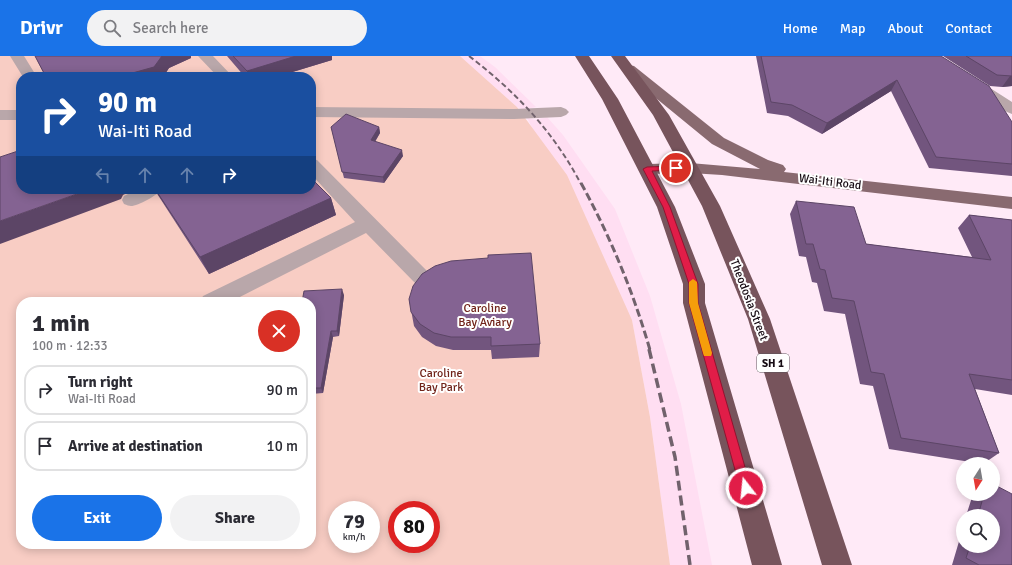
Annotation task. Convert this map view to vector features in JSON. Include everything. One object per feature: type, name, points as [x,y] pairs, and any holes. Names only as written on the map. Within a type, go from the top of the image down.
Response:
[{"type":"highway","points":[[582,56],[610,99],[666,207],[694,284],[694,303],[767,565]]},
{"type":"highway","name":"Theodosia Street","points":[[618,56],[629,68],[660,115],[711,206],[759,319],[837,565]]},
{"type":"main road","points":[[629,68],[718,141],[762,164],[821,181]]},
{"type":"main road","name":"Wai-Iti Road","points":[[647,169],[690,168],[821,181],[1012,203]]},
{"type":"street","points":[[17,56],[27,72]]},
{"type":"street","points":[[205,56],[221,72]]},
{"type":"street","points":[[931,56],[1012,109]]},
{"type":"street","points":[[316,112],[508,114],[561,112]]},
{"type":"street","points":[[0,115],[16,115]]},
{"type":"street","points":[[316,169],[422,278]]},
{"type":"street","points":[[131,200],[143,194]]},
{"type":"street","points":[[220,297],[368,224]]},
{"type":"shaded area","points":[[460,56],[480,56],[495,67],[536,107],[523,110],[517,107]]},
{"type":"shaded area","points":[[547,117],[563,135],[615,209],[650,296],[681,404],[712,565],[670,565],[650,417],[632,320],[527,118],[535,120]]},
{"type":"green space","name":"Caroline Bay Park","points":[[0,56],[460,56],[517,107],[567,175],[632,320],[650,417],[670,565],[0,565]]},
{"type":"building","points":[[35,56],[162,56],[154,67],[136,72],[43,72]]},
{"type":"building","points":[[233,56],[296,56],[247,71]]},
{"type":"building","points":[[761,56],[941,56],[989,86],[1012,122],[1012,164],[936,157],[897,80],[827,123],[792,105],[771,102]]},
{"type":"building","points":[[966,56],[1012,56],[1012,76],[997,75]]},
{"type":"building","points":[[346,114],[379,127],[371,140],[402,150],[383,177],[342,172],[331,127]]},
{"type":"building","points":[[16,152],[16,194],[77,194],[0,221],[0,157]]},
{"type":"building","points":[[316,183],[331,198],[200,257],[158,194],[316,194]]},
{"type":"building","points":[[796,201],[854,207],[866,244],[991,260],[969,215],[1012,220],[1012,380],[969,374],[999,453],[901,438],[884,374],[871,372],[854,301],[832,298],[825,270],[820,269],[813,244],[806,244]]},
{"type":"building","name":"Caroline Bay Aviary","points":[[531,253],[540,344],[491,346],[491,337],[451,337],[434,333],[420,324],[411,312],[409,299],[413,286],[422,274],[435,266],[451,261],[488,258],[488,255]]},
{"type":"building","points":[[342,289],[337,331],[331,331],[321,388],[316,388],[316,297],[303,297],[304,291]]},
{"type":"building","points":[[1000,488],[1012,494],[1012,565],[979,565],[966,558],[968,553],[1000,553],[1000,509],[980,509],[982,501],[1000,501]]},
{"type":"railway","points":[[469,56],[518,98],[546,130],[581,184]]},
{"type":"railway","points":[[581,183],[602,223],[620,264],[636,306],[650,350]]},
{"type":"railway","points":[[649,349],[675,457],[690,565]]},
{"type":"slow traffic","points":[[693,282],[694,303],[708,353]]},
{"type":"route","points":[[676,168],[647,169],[666,207],[694,284],[694,303],[746,488]]}]
